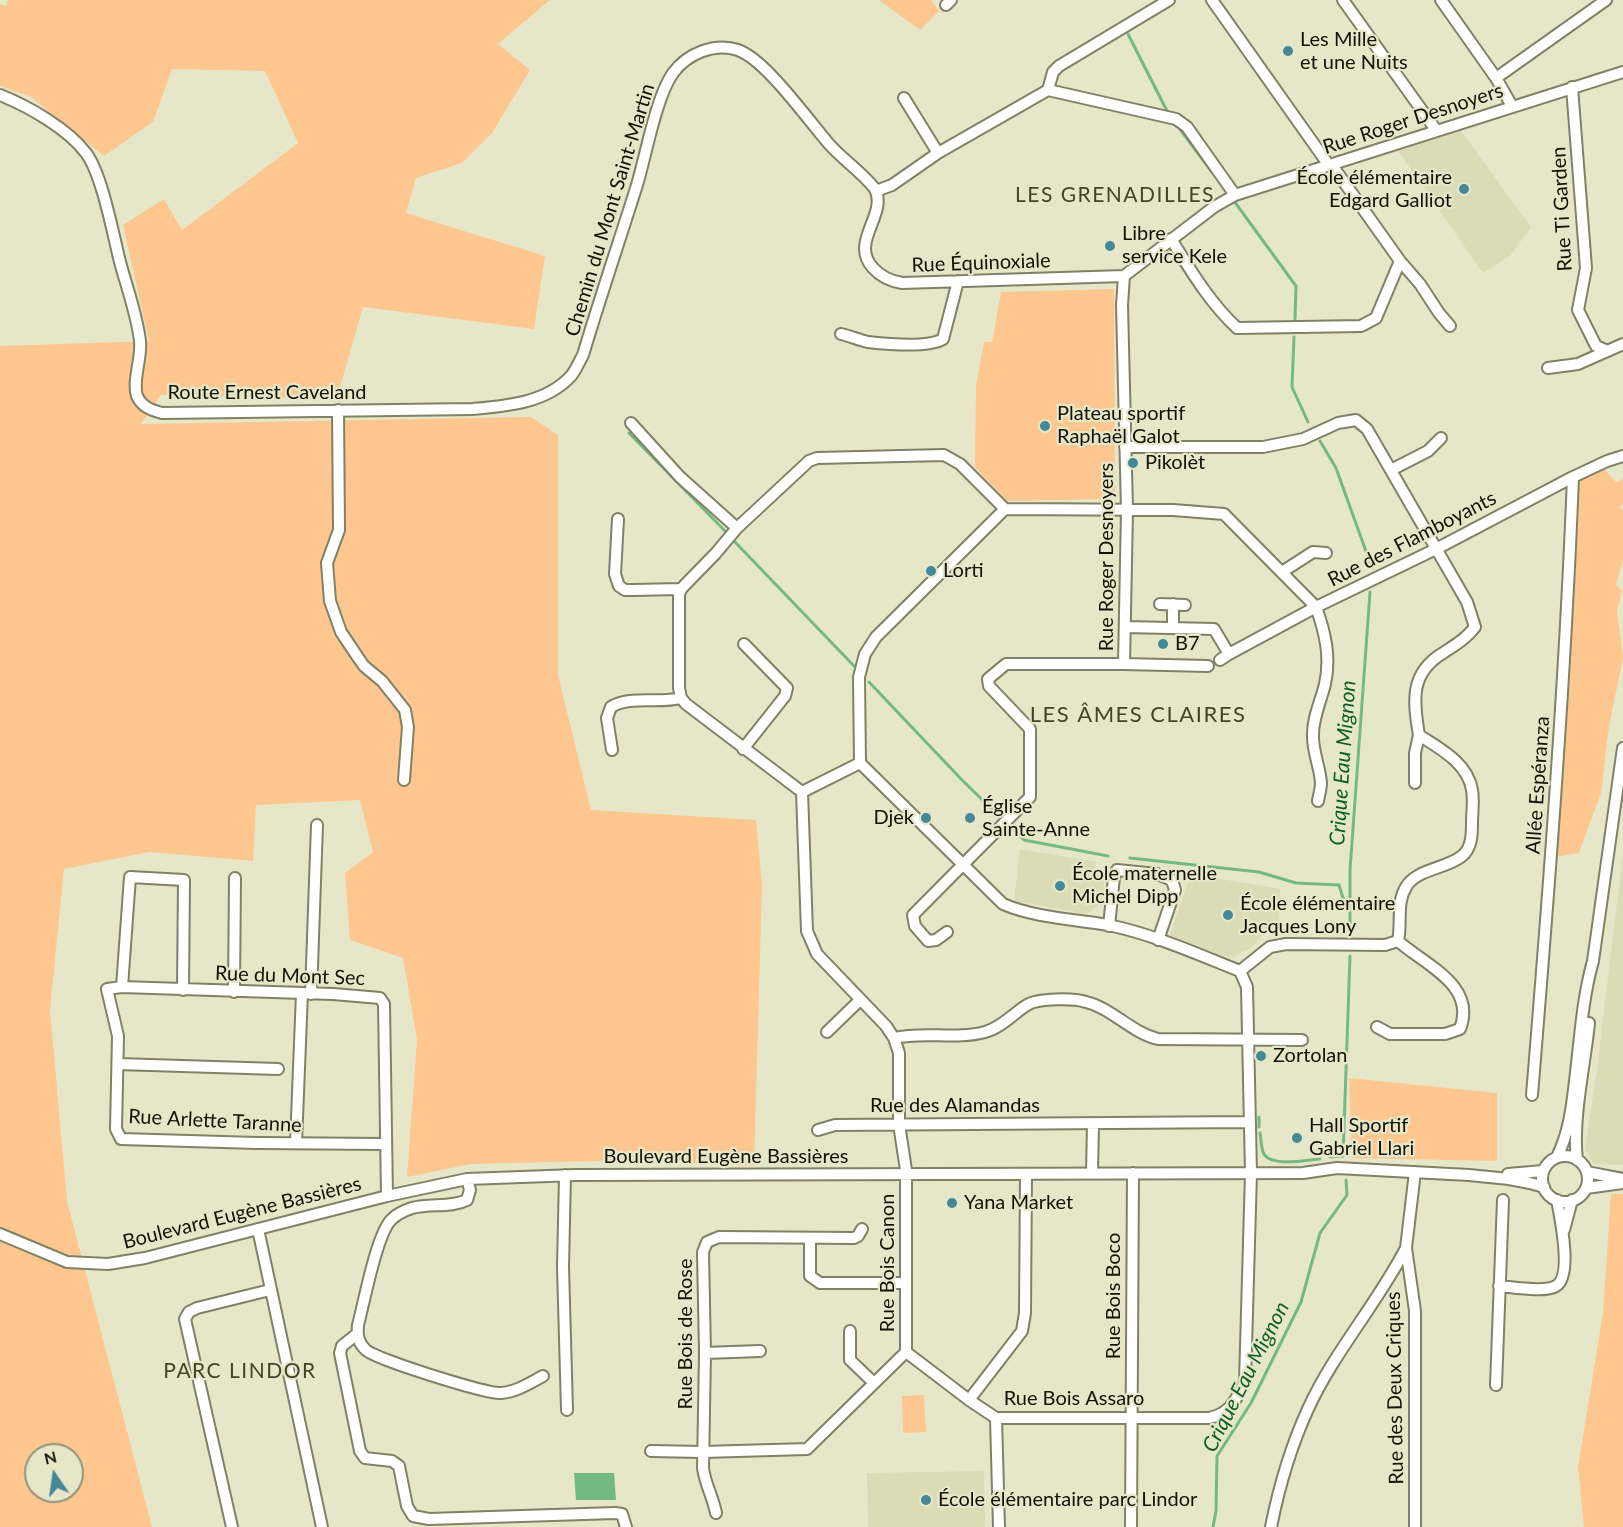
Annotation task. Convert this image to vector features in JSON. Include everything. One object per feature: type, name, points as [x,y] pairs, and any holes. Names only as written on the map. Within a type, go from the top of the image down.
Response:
[{"type":"street","points":[[1048,90],[1053,72],[1059,66],[1169,0]]},
{"type":"street","points":[[1212,0],[1329,164],[1450,326]]},
{"type":"street","points":[[1343,0],[1436,130]]},
{"type":"street","points":[[1441,0],[1496,78],[1512,106]]},
{"type":"street","points":[[1496,78],[1606,0]]},
{"type":"street","name":"Chemin du Mont Saint-Martin","points":[[572,375],[583,355],[637,185],[662,95],[672,74],[684,60],[702,51],[725,48],[738,50],[755,60],[831,146],[876,191]]},
{"type":"street","name":"Rue Roger Desnoyers","points":[[1124,664],[1127,510],[1122,305],[1124,276],[1214,207],[1235,195],[1623,72]]},
{"type":"street","name":"Rue Ti Garden","points":[[1572,87],[1586,268],[1578,310],[1596,346],[1608,351]]},
{"type":"street","points":[[876,191],[892,184],[938,153],[1048,90],[1176,119],[1187,127],[1235,195]]},
{"type":"street","name":"Route Ernest Caveland","points":[[0,95],[34,112],[71,136],[87,154],[94,168],[139,333],[141,357],[136,390],[145,407],[169,413],[445,410],[498,406],[533,400],[550,393],[572,375]]},
{"type":"street","points":[[904,98],[938,153]]},
{"type":"street","name":"Rue Équinoxiale","points":[[876,191],[878,205],[865,242],[866,254],[871,266],[883,277],[893,282],[1124,276]]},
{"type":"street","points":[[1171,239],[1196,279],[1222,314],[1237,328],[1361,326],[1376,318],[1400,261]]},
{"type":"street","points":[[841,334],[868,342],[936,343],[943,339],[958,281]]},
{"type":"street","points":[[1548,368],[1578,364],[1623,344]]},
{"type":"street","points":[[338,410],[339,530],[327,563],[330,601],[341,632],[357,656],[364,666],[382,681],[405,710],[408,727],[404,780]]},
{"type":"street","points":[[1125,447],[1263,447],[1303,439],[1338,423],[1356,420],[1367,429],[1467,602],[1475,627],[1468,636],[1429,661],[1418,677],[1415,712],[1419,735],[1415,753],[1415,783]]},
{"type":"street","points":[[631,423],[680,477],[737,528]]},
{"type":"street","points":[[1391,470],[1428,451],[1441,438]]},
{"type":"street","points":[[802,792],[743,749],[681,698],[679,607],[681,589],[716,554],[737,528],[809,461],[817,458],[944,455],[960,464],[1005,509],[1173,510],[1224,514],[1316,607],[1323,627],[1328,654],[1325,683],[1313,725],[1314,749],[1321,783],[1318,801]]},
{"type":"street","name":"Rue des Flamboyants","points":[[1173,628],[1214,629],[1224,657],[1316,607],[1436,549],[1573,477],[1623,456]]},
{"type":"street","name":"Allée Espéranza","points":[[1532,1095],[1554,832],[1566,648],[1573,477]]},
{"type":"street","points":[[1005,509],[876,637],[865,654],[859,677],[860,763],[1003,904],[1029,912],[1109,926],[1158,940],[1240,971],[1247,987],[1251,1173]]},
{"type":"street","points":[[618,519],[615,574],[619,586],[625,590],[681,589]]},
{"type":"street","points":[[1282,572],[1313,552],[1326,553]]},
{"type":"street","points":[[1160,604],[1185,605]]},
{"type":"street","points":[[1125,627],[1173,628],[1173,604]]},
{"type":"street","points":[[743,749],[785,696],[787,688],[744,644]]},
{"type":"street","points":[[947,932],[936,940],[928,941],[915,926],[914,915],[1030,797],[1030,729],[989,686],[988,679],[1006,664],[1208,666]]},
{"type":"street","points":[[612,750],[607,718],[611,707],[627,702],[669,701],[681,698]]},
{"type":"street","points":[[1398,941],[1401,928],[1401,898],[1407,884],[1464,855],[1470,844],[1472,829],[1472,789],[1466,772],[1450,756],[1419,735]]},
{"type":"street","points":[[1587,1172],[1586,1188],[1580,1196],[1572,1200],[1557,1200],[1550,1196],[1544,1188],[1542,1180],[1544,1171],[1557,1157],[1564,1144],[1571,1116],[1587,983],[1593,961],[1623,748]]},
{"type":"street","points":[[802,792],[860,763]]},
{"type":"street","points":[[802,792],[807,931],[817,954],[886,1026],[894,1038],[970,1035],[988,1032],[1030,1003],[1046,1000],[1090,1003],[1144,1036],[1158,1039],[1302,1040]]},
{"type":"street","points":[[296,1143],[316,825]]},
{"type":"street","points":[[1109,926],[1114,877],[1117,870],[1156,874],[1172,880],[1175,890],[1158,940]]},
{"type":"street","points":[[122,987],[130,877],[184,880],[183,990]]},
{"type":"street","points":[[234,992],[235,878]]},
{"type":"street","points":[[1240,971],[1270,947],[1286,944],[1385,945],[1398,941]]},
{"type":"street","points":[[1377,1028],[1390,1034],[1445,1034],[1460,1029],[1463,1021],[1464,1009],[1457,989],[1447,978],[1414,956],[1398,941]]},
{"type":"street","points":[[1577,1160],[1575,1146],[1594,981],[1593,961]]},
{"type":"street","name":"Rue du Mont Sec","points":[[107,990],[122,987],[380,998],[384,1004],[387,1196]]},
{"type":"street","name":"Rue Arlette Taranne","points":[[107,990],[118,1036],[116,1129],[121,1139],[385,1144]]},
{"type":"street","points":[[826,1032],[860,1000]]},
{"type":"street","name":"Rue Bois Canon","points":[[894,1038],[899,1053],[899,1124],[906,1174],[906,1352]]},
{"type":"street","points":[[118,1064],[278,1069]]},
{"type":"street","name":"Rue des Alamandas","points":[[818,1130],[835,1125],[1249,1122]]},
{"type":"street","points":[[1092,1173],[1093,1124]]},
{"type":"street","points":[[1557,1157],[1566,1156],[1577,1160],[1587,1172],[1623,1179]]},
{"type":"street","name":"Boulevard Eugène Bassières","points":[[0,1234],[67,1262],[108,1264],[145,1258],[387,1196],[467,1179],[565,1175],[1303,1173],[1336,1168],[1468,1175],[1509,1179],[1544,1188]]},
{"type":"street","name":"Boulevard Eugène Bassières","points":[[1468,1175],[1544,1171]]},
{"type":"street","name":"Rue des Deux Criques","points":[[1415,1172],[1406,1248],[1415,1311],[1416,1527]]},
{"type":"street","name":"Rue Bois Boco","points":[[1131,1527],[1133,1173]]},
{"type":"street","name":"Rue Bois Assaro","points":[[906,1352],[996,1418],[1209,1418],[1219,1416],[1228,1411],[1245,1382],[1251,1173]]},
{"type":"street","points":[[969,1400],[1022,1331],[1025,1313],[1026,1174]]},
{"type":"street","points":[[565,1175],[563,1267],[567,1410]]},
{"type":"street","points":[[467,1179],[470,1190],[467,1200],[460,1203],[424,1205],[406,1210],[391,1220],[372,1265],[357,1334],[360,1343],[367,1352],[388,1362],[474,1389],[498,1393],[511,1392],[543,1376]]},
{"type":"street","points":[[1586,1188],[1623,1183]]},
{"type":"street","points":[[1496,1385],[1503,1200]]},
{"type":"street","points":[[1557,1200],[1564,1230]]},
{"type":"street","points":[[1499,1286],[1540,1289],[1551,1288],[1558,1284],[1563,1274],[1564,1230],[1572,1200]]},
{"type":"street","points":[[258,1229],[322,1527]]},
{"type":"street","name":"Rue Bois de Rose","points":[[716,1513],[713,1496],[704,1480],[703,1452],[705,1353],[703,1252],[707,1242],[719,1237],[854,1238],[862,1229]]},
{"type":"street","points":[[810,1238],[810,1276],[820,1283],[906,1283]]},
{"type":"street","name":"Rue des Deux Criques","points":[[1271,1527],[1287,1464],[1308,1408],[1406,1248]]},
{"type":"street","points":[[1392,1274],[1411,1277]]},
{"type":"street","points":[[232,1527],[185,1319],[189,1312],[197,1308],[270,1290]]},
{"type":"street","points":[[850,1331],[850,1360],[874,1383]]},
{"type":"street","points":[[357,1334],[342,1346],[340,1353],[360,1451],[365,1458],[392,1461],[399,1466],[407,1506],[413,1516],[429,1519],[615,1513],[622,1514],[626,1527]]},
{"type":"street","points":[[705,1353],[760,1352]]},
{"type":"street","points":[[651,1451],[807,1449],[906,1352]]},
{"type":"street","points":[[996,1418],[999,1527]]},
{"type":"shaded area","points":[[8,0],[550,0],[498,44],[530,70],[492,133],[462,163],[416,178],[406,213],[545,256],[534,329],[363,307],[337,398],[161,395],[141,424],[531,417],[558,435],[558,675],[591,810],[756,820],[762,885],[754,1166],[636,1160],[471,1164],[407,1177],[417,1040],[403,958],[350,940],[345,873],[373,852],[360,800],[256,805],[253,861],[149,852],[64,869],[50,1010],[67,1201],[152,1527],[0,1527],[0,346],[149,341],[123,225],[164,199],[182,230],[298,143],[265,71],[172,69],[153,122],[104,156],[31,97],[0,86],[0,4],[6,6]]},
{"type":"shaded area","points":[[879,0],[931,0],[939,11],[920,30]]},
{"type":"shaded area","name":"École élémentaire Edgard Galliot","points":[[1461,131],[1531,227],[1510,256],[1483,273],[1398,151]]},
{"type":"shaded area","name":"Plateau sportif Raphaël Galot","points":[[1114,289],[1115,499],[1007,501],[975,467],[976,385],[984,342],[992,342],[1001,292]]},
{"type":"shaded area","points":[[1605,470],[1616,482],[1623,479],[1623,504],[1620,507],[1623,510],[1623,560],[1616,585],[1622,591],[1617,610],[1623,658],[1609,726],[1601,793],[1579,853],[1555,857],[1572,616],[1578,481]]},
{"type":"shaded area","name":"École maternelle Michel Dipp","points":[[1020,849],[1096,862],[1095,870],[1106,871],[1102,903],[1086,914],[1014,901]]},
{"type":"shaded area","points":[[1623,853],[1623,1165],[1593,1164],[1585,1149]]},
{"type":"shaded area","name":"École élémentaire Jacques Lony","points":[[1191,874],[1280,889],[1279,922],[1272,923],[1251,948],[1231,958],[1172,938],[1170,934]]},
{"type":"shaded area","points":[[1349,1078],[1497,1093],[1497,1161],[1352,1158]]},
{"type":"shaded area","points":[[1611,1194],[1623,1194],[1623,1527],[1584,1527],[1578,1467],[1603,1313]]},
{"type":"shaded area","points":[[924,1395],[926,1432],[903,1433],[902,1396]]},
{"type":"shaded area","name":"École élémentaire parc Lindor","points":[[984,1471],[985,1527],[868,1527],[867,1473]]},
{"type":"shaded area","points":[[574,1473],[614,1473],[616,1500],[576,1500]]},
{"type":"waterway","name":"Crique Eau Mignon","points":[[1128,34],[1168,113]]},
{"type":"waterway","name":"Crique Eau Mignon","points":[[1179,128],[1212,172]]},
{"type":"waterway","name":"Crique Eau Mignon","points":[[1234,201],[1296,286],[1295,319]]},
{"type":"waterway","name":"Crique Eau Mignon","points":[[1294,337],[1292,387],[1308,422]]},
{"type":"waterway","points":[[629,433],[726,532]]},
{"type":"waterway","name":"Crique Eau Mignon","points":[[1320,441],[1336,468],[1372,568]]},
{"type":"waterway","points":[[735,542],[854,666]]},
{"type":"waterway","name":"Crique Eau Mignon","points":[[1350,937],[1350,870],[1370,592]]},
{"type":"waterway","points":[[869,682],[1003,820]]},
{"type":"waterway","points":[[1012,828],[1024,840],[1108,856]]},
{"type":"waterway","points":[[1130,858],[1259,872],[1296,883],[1339,885],[1343,898],[1350,906]]},
{"type":"waterway","name":"Crique Eau Mignon","points":[[1330,1157],[1343,1156],[1350,956]]},
{"type":"waterway","points":[[1259,1117],[1259,1127]]},
{"type":"waterway","points":[[1260,1133],[1263,1152],[1272,1160],[1288,1162],[1320,1159]]},
{"type":"waterway","name":"Crique Eau Mignon","points":[[1213,1527],[1216,1511],[1217,1456],[1251,1403],[1301,1302],[1320,1233],[1347,1195],[1346,1180]]},
{"type":"place","name":"Les Mille et une Nuits","points":[[1288,51]]},
{"type":"place","name":"École élémentaire Edgard Galliot","points":[[1464,189]]},
{"type":"place","name":"Libre service Kele","points":[[1110,246]]},
{"type":"place","name":"Plateau sportif Raphaël Galot","points":[[1045,426]]},
{"type":"place","name":"Pikolèt","points":[[1133,463]]},
{"type":"place","name":"Lorti","points":[[931,571]]},
{"type":"place","name":"B7","points":[[1163,644]]},
{"type":"place","name":"Djek","points":[[926,818]]},
{"type":"place","name":"Église Sainte-Anne","points":[[970,818]]},
{"type":"place","name":"École maternelle Michel Dipp","points":[[1060,886]]},
{"type":"place","name":"École élémentaire Jacques Lony","points":[[1228,915]]},
{"type":"place","name":"Zortolan","points":[[1261,1056]]},
{"type":"place","name":"Hall Sportif Gabriel Llari","points":[[1297,1138]]},
{"type":"place","name":"Yana Market","points":[[952,1203]]},
{"type":"place","name":"École élémentaire parc Lindor","points":[[926,1500]]},
{"type":"district","name":"LES GRENADILLES","points":[[1115,195]]},
{"type":"district","name":"LES ÂMES CLAIRES","points":[[1138,715]]},
{"type":"district","name":"PARC LINDOR","points":[[240,1371]]}]
